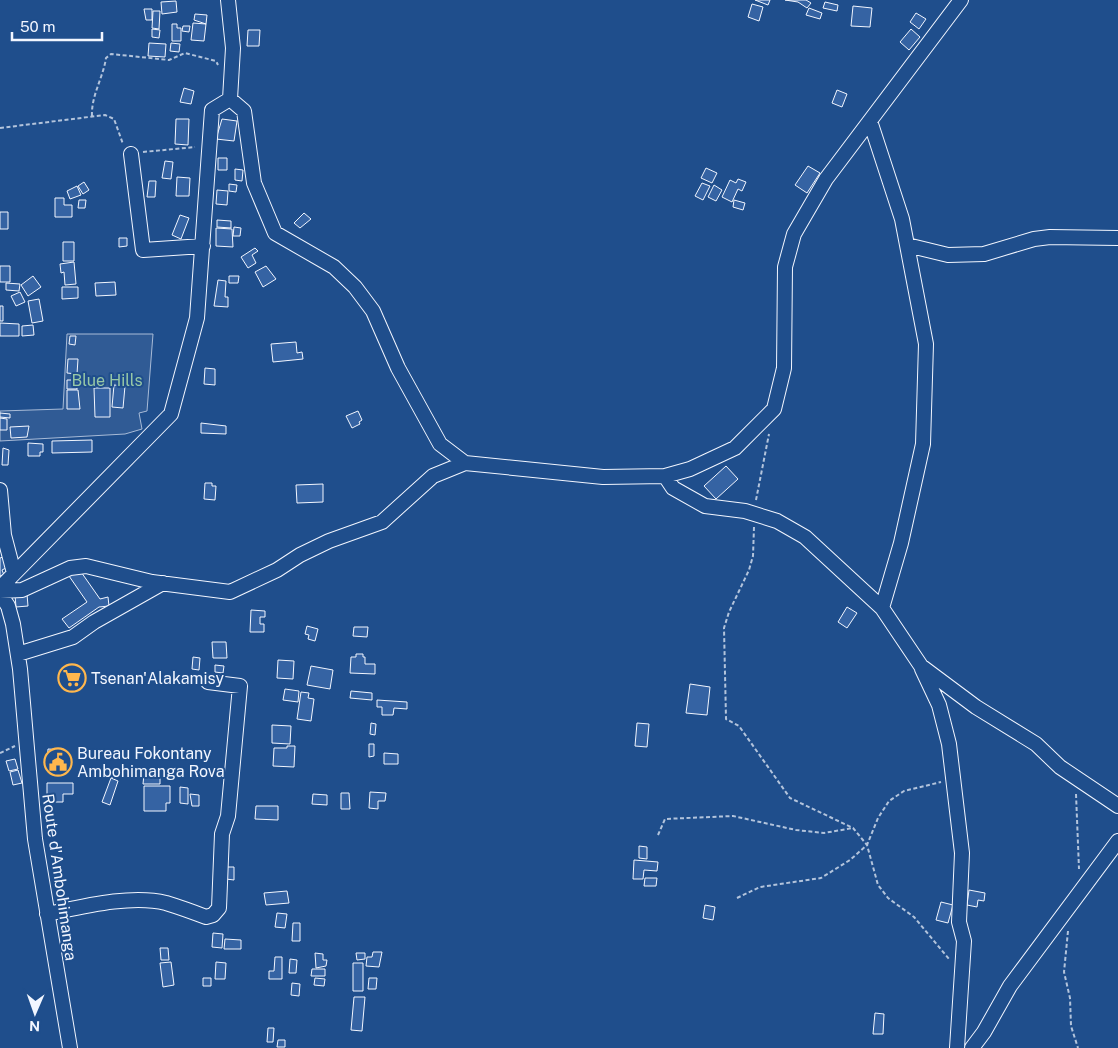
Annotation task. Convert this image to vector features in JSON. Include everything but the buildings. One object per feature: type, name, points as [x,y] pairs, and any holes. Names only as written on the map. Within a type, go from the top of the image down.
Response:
[{"type":"street","points":[[228,0],[233,48],[230,99]]},
{"type":"street","points":[[0,591],[22,590],[70,568],[86,566],[164,583],[230,592],[277,570],[300,555],[329,541],[382,522],[433,476],[465,463],[603,477],[665,476],[690,469],[735,448],[774,409],[784,368],[785,267],[794,234],[826,179],[961,0]]},
{"type":"street","points":[[0,591],[14,572],[171,414],[197,318],[212,110],[230,99]]},
{"type":"street","points":[[230,99],[244,111],[254,184],[275,233],[334,267],[355,287],[372,311],[398,368],[440,444],[465,463]]},
{"type":"street","points":[[870,120],[902,219],[926,344],[923,444],[901,543],[882,608]]},
{"type":"street","points":[[131,154],[143,250],[203,246]]},
{"type":"street","points":[[907,245],[948,255],[984,254],[1034,239],[1050,237],[1118,238]]},
{"type":"street","points":[[665,476],[673,488],[704,506],[753,514],[777,521],[805,537],[882,608],[921,666],[939,705],[948,744],[962,853],[959,922],[964,941],[957,1048]]},
{"type":"street","points":[[0,490],[4,535],[14,572]]},
{"type":"street","points":[[18,654],[73,637],[94,622],[164,583]]},
{"type":"street","name":"Route d'Ambohimanga","points":[[0,591],[8,606],[18,654],[34,839],[70,1048]]},
{"type":"street","points":[[921,666],[976,707],[1036,744],[1060,767],[1118,806]]},
{"type":"street","points":[[47,914],[84,906],[129,901],[164,903],[206,917],[213,915],[219,908],[222,834],[228,816],[240,686],[208,682]]},
{"type":"street","points":[[972,1048],[984,1032],[1010,986],[1118,841]]},
{"type":"path","points":[[92,116],[92,103],[104,75],[106,58],[111,54],[169,60],[185,54],[216,61],[221,69]]},
{"type":"path","points":[[0,128],[105,115],[114,119],[125,148],[131,154],[210,146]]},
{"type":"path","points":[[774,409],[753,514],[753,556],[724,628],[726,719],[739,726],[790,798],[853,828],[867,845],[878,885],[888,898],[914,917],[942,953],[962,970]]},
{"type":"path","points":[[737,898],[760,887],[795,884],[821,878],[850,860],[867,845],[878,818],[889,801],[904,791],[953,778]]},
{"type":"path","points":[[658,835],[665,819],[687,817],[733,816],[796,830],[824,833],[853,828]]},
{"type":"green space","name":"Blue Hills","points":[[67,334],[153,334],[147,411],[139,413],[142,429],[125,434],[0,441],[0,411],[63,409]]},
{"type":"place","name":"Tsenan'Alakamisy","points":[[72,678]]},
{"type":"place","name":"Bureau Fokontany Ambohimanga Rova","points":[[58,762]]}]
